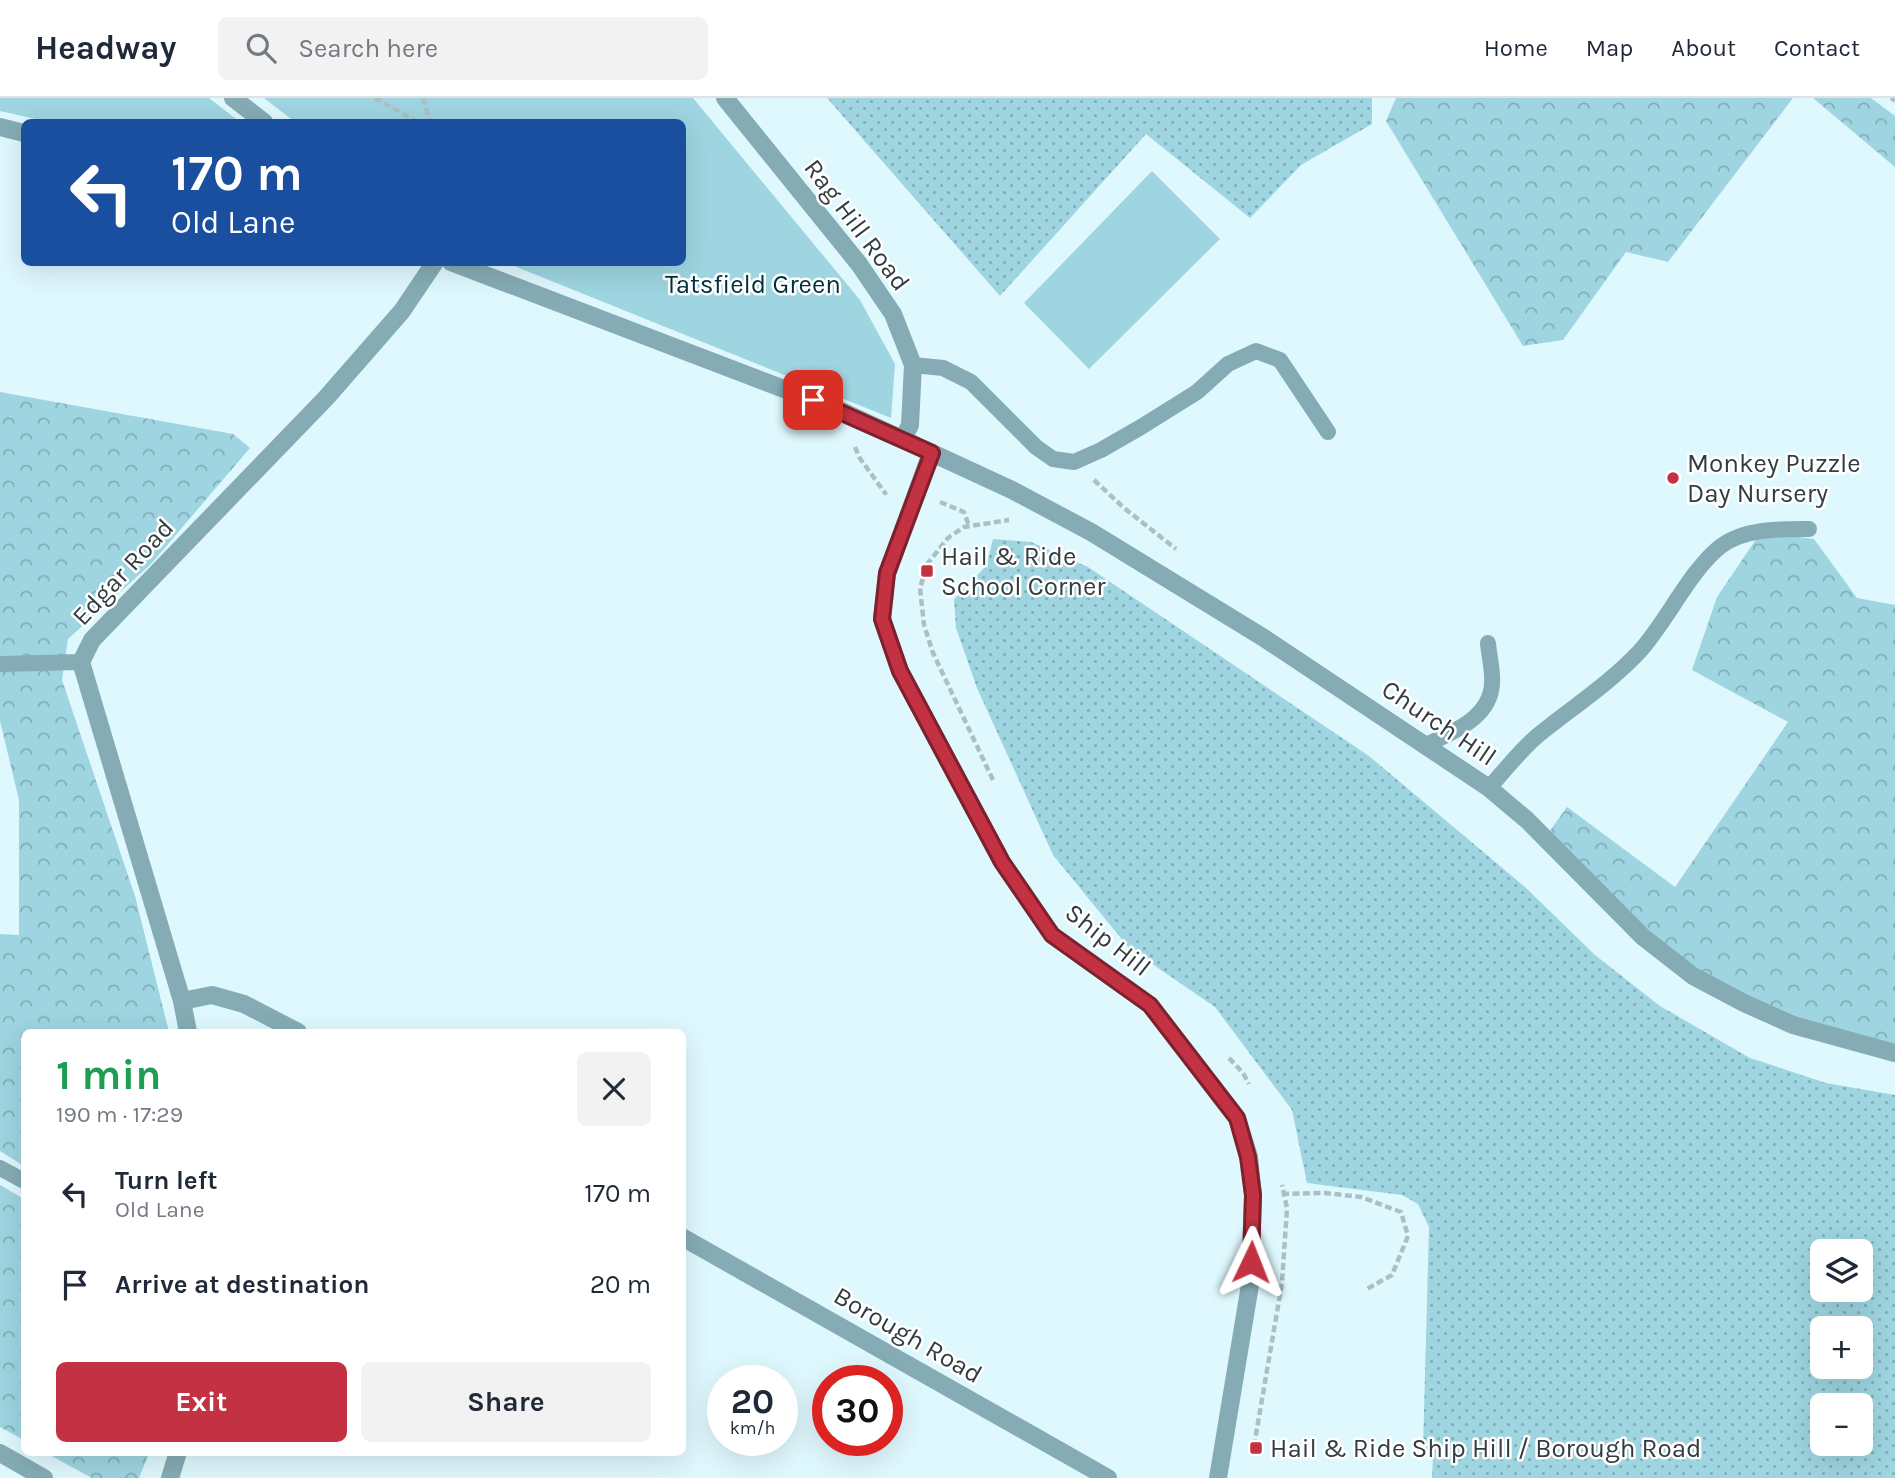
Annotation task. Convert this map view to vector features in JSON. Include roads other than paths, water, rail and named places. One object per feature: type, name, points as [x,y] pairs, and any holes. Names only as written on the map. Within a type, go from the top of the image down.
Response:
[{"type":"street","points":[[233,98],[260,119]]},
{"type":"street","name":"Rag Hill Road","points":[[725,98],[859,264],[892,314],[913,365],[910,425],[903,439]]},
{"type":"street","points":[[0,127],[21,132]]},
{"type":"street","name":"Edgar Road","points":[[187,1029],[182,1001],[81,662],[92,640],[334,388],[402,311],[432,266]]},
{"type":"street","name":"Church Hill","points":[[461,266],[839,410],[1012,490],[1091,532],[1264,638],[1489,788],[1527,820],[1643,937],[1693,976],[1793,1025],[1895,1053]]},
{"type":"street","name":"Ship Hill","points":[[932,453],[887,573],[882,619],[900,671],[1002,862],[1052,935],[1150,1005],[1237,1118],[1248,1157],[1253,1195],[1250,1285],[1218,1478]]},
{"type":"street","points":[[182,1001],[212,995],[244,1003],[292,1029]]},
{"type":"street","name":"Borough Road","points":[[686,1239],[1108,1478]]},
{"type":"street","points":[[0,1454],[44,1478]]},
{"type":"street","points":[[170,1478],[177,1456]]},
{"type":"lane","points":[[913,365],[943,368],[971,382],[1036,447],[1053,459],[1073,462],[1101,450],[1197,392],[1228,364],[1256,351],[1280,360],[1328,432]]},
{"type":"lane","points":[[1489,788],[1534,740],[1640,651],[1721,546],[1739,537],[1770,529],[1809,529]]},
{"type":"lane","points":[[1426,745],[1471,721],[1486,706],[1492,684],[1488,643]]},
{"type":"lane","points":[[0,664],[81,662]]},
{"type":"lane","points":[[0,1168],[21,1179]]},
{"type":"place","name":"Monkey Puzzle Day Nursery","points":[[1673,478]]},
{"type":"place","name":"Hail & Ride School Corner","points":[[927,571]]},
{"type":"place","name":"Hail & Ride Ship Hill / Borough Road","points":[[1256,1448]]},
{"type":"park label","name":"Tatsfield Green","points":[[753,284]]}]
